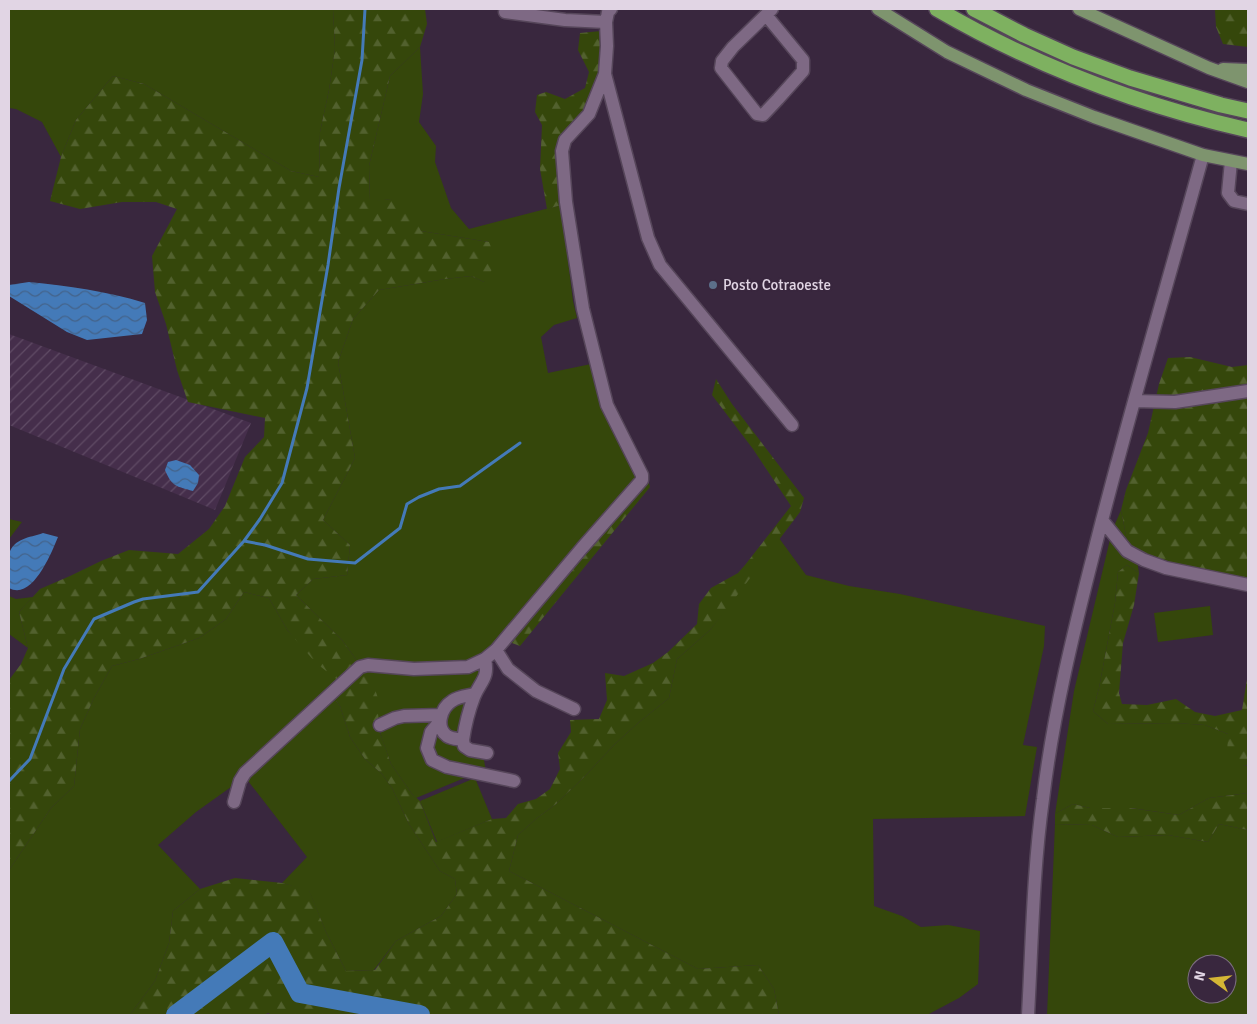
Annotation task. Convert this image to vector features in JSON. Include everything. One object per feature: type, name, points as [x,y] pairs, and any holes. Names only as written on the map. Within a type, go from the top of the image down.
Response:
[{"type":"highway","points":[[937,9],[1016,50],[1068,74],[1124,95],[1212,122],[1248,130]]},
{"type":"highway","points":[[974,9],[1024,35],[1073,57],[1130,78],[1248,111]]},
{"type":"main road","points":[[878,9],[948,52],[1026,90],[1094,117],[1203,155],[1248,164]]},
{"type":"main road","points":[[1079,9],[1209,68],[1248,82]]},
{"type":"main road","points":[[1209,68],[1248,70]]},
{"type":"street","points":[[234,802],[240,781],[245,772],[360,667],[368,665],[414,669],[468,667],[485,659],[496,650],[642,480],[642,475],[607,405],[583,310],[566,202],[562,151],[565,140],[589,114],[605,74],[608,46],[606,22],[608,12],[611,9]]},
{"type":"street","points":[[505,12],[565,20],[606,22]]},
{"type":"street","points":[[769,12],[804,60],[803,70],[763,115],[757,114],[722,68],[722,61],[733,47],[769,12]]},
{"type":"street","points":[[605,74],[648,238],[660,265],[792,425]]},
{"type":"street","points":[[1028,1015],[1042,799],[1056,716],[1080,607],[1102,520],[1203,155]]},
{"type":"street","points":[[1231,161],[1228,193],[1234,201],[1248,204]]},
{"type":"street","points":[[1134,401],[1175,402],[1248,391]]},
{"type":"street","points":[[1102,520],[1127,551],[1144,560],[1166,568],[1248,585]]},
{"type":"street","points":[[496,650],[508,669],[536,691],[574,709]]},
{"type":"street","points":[[485,659],[486,676],[475,694],[463,740],[464,746],[470,750],[487,753]]},
{"type":"street","points":[[475,694],[458,697],[449,702],[431,732],[427,748],[432,760],[447,767],[514,781]]},
{"type":"street","points":[[380,725],[404,716],[441,718]]},
{"type":"street","points":[[441,718],[443,732],[449,737],[463,740]]},
{"type":"shaded area","points":[[9,334],[251,423],[215,510],[9,425]]},
{"type":"green space","points":[[9,9],[333,9],[335,49],[320,132],[319,177],[291,171],[144,84],[113,76],[76,120],[61,157],[42,122],[16,109],[9,108]]},
{"type":"green space","points":[[333,9],[425,9],[427,24],[420,47],[390,76],[369,166],[370,201],[391,199],[407,202],[421,231],[489,242],[497,262],[484,282],[471,276],[379,290],[353,319],[338,362],[355,458],[323,520],[350,545],[347,575],[313,579],[296,595],[342,640],[363,669],[370,675],[379,701],[378,727],[391,764],[412,794],[420,801],[436,842],[492,819],[506,818],[518,804],[536,799],[550,789],[560,769],[558,753],[571,732],[570,720],[599,719],[607,700],[605,673],[624,676],[653,663],[668,652],[697,624],[699,604],[711,588],[738,573],[791,506],[753,449],[712,395],[716,379],[732,404],[804,498],[800,512],[710,630],[677,659],[669,698],[614,745],[556,804],[518,835],[509,871],[698,969],[758,965],[774,989],[779,1015],[270,1015],[269,1013],[262,1015],[130,1015],[155,981],[169,943],[173,911],[200,889],[235,878],[282,883],[309,890],[326,932],[346,971],[375,970],[396,941],[441,916],[457,894],[455,879],[440,871],[409,824],[392,788],[382,774],[365,759],[350,737],[340,706],[333,697],[344,685],[316,663],[288,631],[269,598],[244,592],[226,619],[199,638],[139,659],[112,666],[94,698],[80,729],[74,786],[51,808],[9,870],[9,680],[21,664],[28,648],[19,612],[40,589],[129,550],[178,554],[209,529],[225,506],[245,457],[264,437],[265,418],[188,402],[155,292],[152,256],[177,209],[156,202],[122,202],[80,209],[50,201],[61,157],[76,120],[113,76],[144,84],[291,171],[319,177],[320,132],[335,49]]},
{"type":"green space","points":[[1216,9],[1248,9],[1248,47],[1223,44],[1216,27]]},
{"type":"green space","points":[[601,31],[604,45],[600,73],[587,111],[560,141],[561,205],[547,209],[540,169],[542,125],[535,112],[537,95],[546,92],[565,99],[585,88],[589,72],[578,50],[580,33]]},
{"type":"green space","points":[[420,47],[423,94],[419,122],[436,146],[435,162],[451,208],[469,229],[561,205],[573,301],[577,318],[554,325],[541,337],[548,373],[591,364],[647,477],[488,664],[460,739],[481,755],[486,772],[479,772],[416,798],[391,764],[382,739],[363,669],[342,640],[296,595],[313,579],[347,575],[350,545],[323,520],[355,458],[338,362],[353,319],[379,290],[471,276],[484,282],[489,242],[421,231],[391,199],[370,202],[369,166],[390,76]]},
{"type":"green space","points":[[1190,357],[1232,367],[1248,365],[1248,578],[1166,562],[1136,554],[1127,540],[1121,510],[1126,490],[1148,433],[1159,384],[1168,358]]},
{"type":"green space","points":[[647,477],[650,487],[520,646],[512,643],[512,638]]},
{"type":"green space","points":[[1121,510],[1127,540],[1136,554],[1139,573],[1127,565],[1118,572],[1115,603],[1093,711],[1108,724],[1176,723],[1205,725],[1228,734],[1244,766],[1248,766],[1248,793],[1209,798],[1179,815],[1131,808],[1090,808],[1073,804],[1055,814],[1074,691],[1112,531]]},
{"type":"green space","points":[[9,519],[22,522],[9,539]]},
{"type":"green space","points":[[779,538],[806,575],[849,586],[900,594],[1045,626],[1044,646],[1023,745],[1037,747],[1025,816],[873,819],[874,906],[902,916],[921,927],[948,925],[980,931],[978,984],[959,998],[927,1015],[779,1015],[774,989],[758,965],[698,969],[509,871],[518,835],[556,804],[614,745],[669,698],[677,659],[710,630]]},
{"type":"green space","points":[[1127,565],[1139,573],[1134,605],[1123,643],[1119,693],[1122,704],[1147,705],[1176,699],[1195,712],[1215,716],[1242,710],[1248,673],[1248,765],[1244,766],[1227,755],[1228,734],[1205,725],[1176,723],[1108,724],[1093,711],[1115,603],[1118,572]]},
{"type":"green space","points":[[244,592],[269,598],[288,631],[345,685],[333,697],[340,706],[350,737],[365,759],[382,774],[392,788],[409,824],[440,871],[455,879],[457,894],[441,916],[396,941],[374,970],[346,971],[326,932],[309,891],[282,883],[307,857],[245,777],[196,812],[158,845],[200,889],[173,911],[169,943],[155,981],[130,1015],[9,1015],[9,870],[51,808],[74,786],[80,729],[94,698],[112,666],[139,659],[199,638],[226,619]]},
{"type":"green space","points":[[9,596],[16,599],[33,597],[19,612],[28,648],[9,634]]},
{"type":"green space","points":[[1210,606],[1213,635],[1158,642],[1154,613]]},
{"type":"green space","points":[[475,778],[492,819],[437,842],[420,801]]},
{"type":"green space","points":[[1248,793],[1248,830],[1219,824],[1208,842],[1168,835],[1118,837],[1092,825],[1055,824],[1055,814],[1073,804],[1090,808],[1130,808],[1179,815],[1209,798]]},
{"type":"green space","points":[[1055,824],[1092,825],[1118,837],[1168,835],[1208,842],[1219,824],[1248,830],[1248,1015],[1047,1015]]},
{"type":"water","points":[[29,282],[116,295],[145,303],[147,320],[142,334],[87,340],[67,332],[9,296],[9,285]]},
{"type":"water","points":[[176,460],[190,465],[199,475],[198,483],[193,491],[175,485],[170,480],[165,470],[168,462]]},
{"type":"water","points":[[43,533],[58,537],[40,574],[25,588],[17,590],[9,588],[9,554],[11,549],[23,539]]},
{"type":"waterway","points":[[9,781],[30,759],[64,669],[94,619],[143,599],[198,592],[244,541],[282,483],[307,388],[339,188],[362,60],[365,9]]},
{"type":"waterway","points":[[244,541],[265,545],[308,559],[355,563],[400,528],[407,504],[439,489],[460,486],[520,443]]},
{"type":"waterway","points":[[176,1015],[273,942],[300,993],[420,1015]]},
{"type":"place","name":"Posto Cotraoeste","points":[[713,285]]}]
